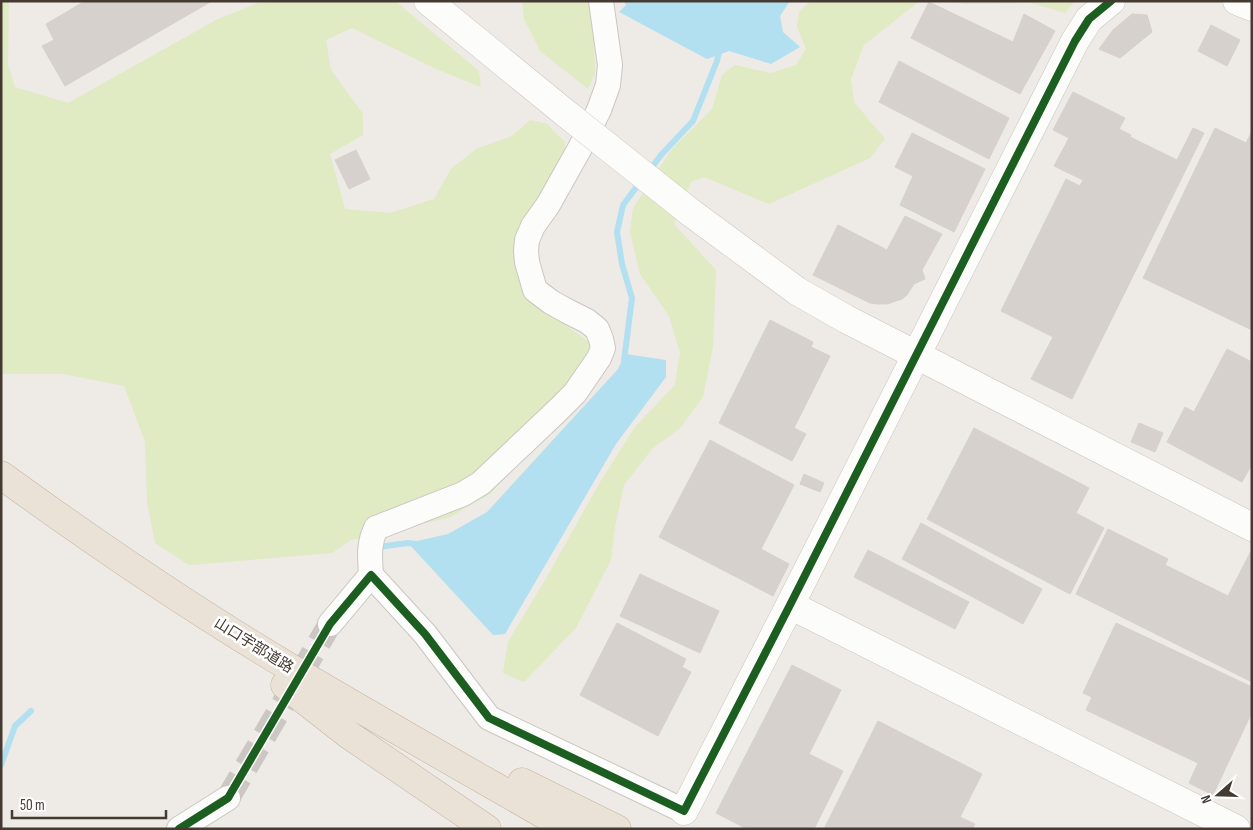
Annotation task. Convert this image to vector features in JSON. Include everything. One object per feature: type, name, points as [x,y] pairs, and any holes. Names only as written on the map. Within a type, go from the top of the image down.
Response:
[{"type":"highway","name":"山口宇部道路","points":[[1,475],[75,528],[294,670],[569,829]]},
{"type":"highway","name":"山口宇部道路","points":[[1,493],[188,624],[285,685],[542,829]]},
{"type":"highway","points":[[285,685],[349,735],[487,829]]},
{"type":"highway","points":[[412,738],[492,767],[617,829]]},
{"type":"street","points":[[428,1],[690,212],[797,291],[916,356],[1252,527]]},
{"type":"street","points":[[600,1],[610,65],[608,85],[599,110],[580,148],[548,205],[533,226],[527,240],[526,251],[535,290],[551,302],[587,320],[597,329],[603,348],[600,358],[575,392],[558,410],[481,483],[464,494],[376,528],[371,539],[370,548],[371,575],[425,634],[489,718],[684,811],[1075,41],[1089,19],[1112,1]]},
{"type":"street","points":[[1237,1],[1252,7]]},
{"type":"street","points":[[330,624],[371,575]]},
{"type":"street","points":[[790,605],[1236,829]]},
{"type":"street","points":[[179,829],[228,798]]},
{"type":"green space","points":[[1,1],[9,1],[8,65],[15,87],[68,103],[216,20],[258,3],[276,1],[395,1],[479,71],[481,87],[436,69],[352,28],[326,40],[331,70],[363,114],[363,135],[330,154],[345,209],[390,213],[434,199],[451,169],[476,149],[512,136],[530,120],[547,124],[565,142],[564,162],[527,229],[531,300],[592,344],[600,368],[490,494],[450,517],[351,540],[332,553],[189,565],[155,543],[147,502],[145,442],[124,386],[63,374],[1,374]]},
{"type":"green space","points":[[522,1],[590,1],[595,73],[588,89],[540,51],[524,19]]},
{"type":"green space","points":[[810,1],[923,1],[917,3],[864,45],[851,79],[854,102],[885,139],[870,158],[769,204],[704,177],[691,182],[674,224],[716,270],[713,347],[703,397],[680,428],[652,449],[624,485],[615,527],[611,560],[576,628],[524,682],[503,673],[508,642],[600,482],[635,427],[675,385],[680,353],[669,316],[640,274],[630,232],[633,208],[672,149],[712,109],[722,75],[735,65],[771,73],[796,65],[806,49],[797,27],[799,12]]},
{"type":"green space","points":[[950,1],[1075,1],[1065,13],[1031,3],[964,4]]},
{"type":"water","points":[[624,1],[790,1],[780,16],[783,32],[800,47],[771,64],[729,51],[707,59],[619,12],[626,5]]},
{"type":"water","points":[[625,354],[666,360],[666,377],[616,444],[505,634],[493,635],[408,543],[448,534],[487,512],[618,369]]},
{"type":"building","points":[[85,1],[212,1],[65,86],[42,46],[54,40],[46,24]]},
{"type":"building","points":[[929,2],[1013,42],[1024,14],[1055,31],[1020,94],[911,38]]},
{"type":"building","points":[[1132,14],[1147,15],[1152,32],[1120,58],[1099,49],[1113,30]]},
{"type":"building","points":[[1211,25],[1240,40],[1227,66],[1198,51]]},
{"type":"building","points":[[899,61],[1009,118],[989,159],[879,102]]},
{"type":"building","points":[[1073,92],[1125,118],[1119,129],[1131,135],[1130,137],[1177,160],[1193,128],[1204,133],[1072,399],[1031,379],[1053,337],[1001,311],[1066,179],[1080,186],[1083,180],[1054,166],[1069,138],[1053,130]]},
{"type":"building","points":[[1215,128],[1246,143],[1252,131],[1252,330],[1143,278]]},
{"type":"building","points":[[912,133],[985,169],[954,232],[900,205],[913,176],[895,167]]},
{"type":"building","points":[[356,150],[370,179],[349,189],[335,160]]},
{"type":"building","points":[[905,216],[942,234],[922,270],[925,279],[914,284],[902,299],[887,304],[870,303],[813,275],[838,225],[887,250]]},
{"type":"building","points":[[770,320],[813,342],[811,347],[830,356],[794,428],[806,434],[792,461],[719,423]]},
{"type":"building","points":[[1227,349],[1252,362],[1252,464],[1242,482],[1167,442],[1185,407],[1194,412]]},
{"type":"building","points":[[1139,423],[1163,433],[1155,452],[1131,442]]},
{"type":"building","points":[[974,428],[1089,488],[1076,513],[1104,528],[1070,594],[927,519]]},
{"type":"building","points":[[710,440],[794,485],[761,549],[789,564],[773,596],[659,537]]},
{"type":"building","points":[[804,474],[824,483],[820,492],[800,484]]},
{"type":"building","points":[[921,523],[1042,589],[1023,624],[902,559]]},
{"type":"building","points":[[1108,529],[1168,559],[1165,565],[1228,596],[1252,551],[1252,682],[1076,594]]},
{"type":"building","points":[[868,550],[969,602],[955,629],[854,577]]},
{"type":"building","points":[[640,574],[719,611],[700,653],[620,616]]},
{"type":"building","points":[[617,623],[686,659],[682,667],[691,672],[658,736],[580,695]]},
{"type":"building","points":[[1116,623],[1252,687],[1252,712],[1213,795],[1189,783],[1198,763],[1086,710],[1092,697],[1083,693]]},
{"type":"building","points":[[792,665],[841,690],[809,754],[843,771],[814,829],[747,829],[716,813]]},
{"type":"building","points":[[878,721],[982,774],[960,817],[975,824],[972,829],[824,829]]},
{"type":"waterway","points":[[649,171],[661,155],[693,121],[717,61],[720,48]]},
{"type":"waterway","points":[[624,361],[632,298],[622,264],[617,232],[623,205],[641,181]]},
{"type":"waterway","points":[[378,547],[408,543],[417,544]]},
{"type":"waterway","points":[[1,765],[15,726],[31,711]]},
{"type":"tunnel","points":[[228,798],[330,624]]},
{"type":"cycle path","points":[[179,829],[228,798],[330,624],[371,575],[425,634],[489,718],[684,811],[1075,41],[1089,19],[1111,1]]}]
